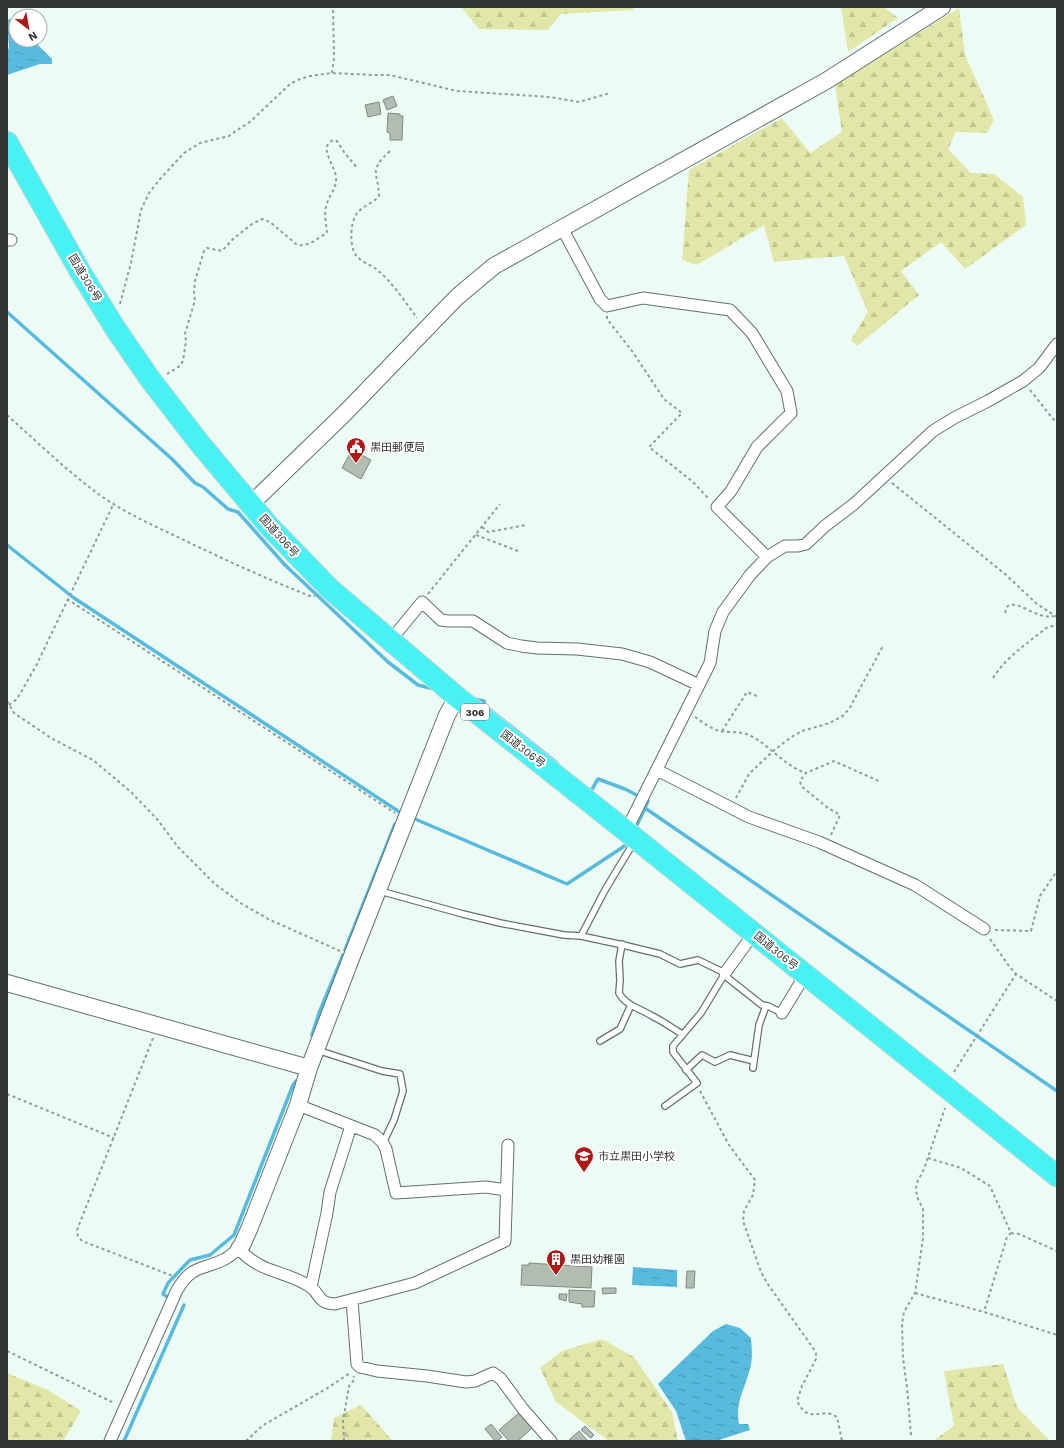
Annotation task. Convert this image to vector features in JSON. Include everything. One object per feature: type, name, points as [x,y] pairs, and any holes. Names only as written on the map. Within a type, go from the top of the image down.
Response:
[{"type":"highway","name":"国道306号","points":[[9,151],[110,319],[153,383],[201,446],[269,526],[319,578],[390,641],[457,697],[1057,1176]]},
{"type":"street","points":[[251,504],[345,413],[457,297],[494,266],[826,81],[942,7]]},
{"type":"street","points":[[562,228],[600,299],[607,306],[643,298],[730,310],[752,333],[788,390],[791,414],[757,447],[731,491],[717,507],[767,557]]},
{"type":"street","points":[[631,835],[657,770],[710,663],[715,631],[723,612],[750,575],[767,557],[785,546],[798,546],[806,544],[854,504],[934,431],[954,418],[1023,381],[1038,368],[1057,344]]},
{"type":"street","points":[[390,641],[422,602],[442,620],[473,621],[507,642],[537,648],[577,649],[622,654],[650,662],[699,685]]},
{"type":"street","points":[[110,1441],[174,1297],[184,1280],[198,1268],[225,1259],[242,1245],[298,1105],[309,1068],[352,956],[448,715],[457,697]]},
{"type":"street","points":[[657,770],[749,817],[826,846],[915,885],[984,929]]},
{"type":"street","points":[[724,974],[754,933]]},
{"type":"street","points":[[782,1013],[805,975]]},
{"type":"street","points":[[7,983],[309,1068]]},
{"type":"street","points":[[298,1105],[375,1135],[384,1143],[396,1193],[486,1187],[506,1190]]},
{"type":"street","points":[[311,1287],[330,1192],[351,1126]]},
{"type":"street","points":[[239,1249],[248,1258],[261,1267],[302,1281],[311,1287],[321,1300],[328,1304],[352,1300],[415,1283],[505,1241],[508,1145]]},
{"type":"street","points":[[352,1300],[357,1364],[360,1367],[377,1371],[466,1382],[475,1381],[493,1373],[501,1379],[551,1441]]},
{"type":"lane","points":[[581,936],[631,835]]},
{"type":"lane","points":[[378,890],[500,923],[622,944],[660,954],[680,964],[698,960],[724,974],[762,1005],[782,1013]]},
{"type":"lane","points":[[622,944],[619,962],[619,993],[621,997],[631,1005],[645,1011],[682,1034]]},
{"type":"lane","points":[[665,1106],[697,1083],[672,1049],[674,1043],[701,1013],[724,974]]},
{"type":"lane","points":[[600,1041],[620,1029],[631,1005]]},
{"type":"lane","points":[[753,1068],[759,1025],[766,1006]]},
{"type":"lane","points":[[316,1050],[382,1071],[400,1074],[403,1091],[394,1120],[384,1143]]},
{"type":"lane","points":[[686,1070],[702,1055],[715,1062],[730,1055],[754,1061]]},
{"type":"path","points":[[332,73],[334,58],[333,7]]},
{"type":"path","points":[[110,319],[116,314],[122,296],[131,263],[141,210],[149,193],[160,178],[184,153],[200,143],[229,136],[236,132],[251,121],[290,84],[310,76],[332,73],[390,75],[457,91],[550,97],[579,102],[610,93]]},
{"type":"path","points":[[153,383],[180,366],[183,362],[186,341],[185,334],[195,300],[195,281],[204,251],[207,248],[222,251],[233,239],[252,224],[262,219],[270,222],[299,246],[305,245],[327,232],[326,205],[336,184],[336,172],[326,150],[330,141],[337,141],[358,169]]},
{"type":"path","points":[[390,151],[379,160],[376,165],[375,173],[379,196],[357,214],[354,220],[351,239],[354,252],[357,257],[374,268],[386,279],[426,328]]},
{"type":"path","points":[[607,306],[607,319],[632,351],[664,399],[682,413],[649,447],[693,482],[717,507]]},
{"type":"path","points":[[1023,381],[1053,419],[1057,421]]},
{"type":"path","points":[[7,415],[75,476],[98,494],[147,522],[265,578],[310,596],[316,596]]},
{"type":"path","points":[[883,476],[1005,574],[1037,604],[1056,616]]},
{"type":"path","points":[[10,705],[17,699],[36,666],[114,503]]},
{"type":"path","points":[[422,602],[500,504]]},
{"type":"path","points":[[481,527],[488,532],[526,525]]},
{"type":"path","points":[[476,535],[518,551]]},
{"type":"path","points":[[68,598],[406,819]]},
{"type":"path","points":[[1005,613],[1008,606],[1015,605],[1042,616],[1056,616]]},
{"type":"path","points":[[993,678],[1004,663],[1046,628],[1051,626],[1057,628]]},
{"type":"path","points":[[731,808],[750,774],[773,751],[797,733],[830,723],[844,715],[851,706],[856,694],[883,646]]},
{"type":"path","points":[[722,731],[747,692],[757,696]]},
{"type":"path","points":[[7,701],[14,713],[51,738],[93,760],[131,792],[157,819],[178,847],[215,884],[242,904],[293,931],[352,956]]},
{"type":"path","points":[[684,714],[692,716],[711,728],[749,735],[793,767],[806,772]]},
{"type":"path","points":[[826,846],[840,815],[828,808],[801,786],[800,781],[806,772],[834,761],[881,782]]},
{"type":"path","points":[[984,929],[1031,931],[1040,896],[1057,871]]},
{"type":"path","points":[[984,929],[996,949],[1016,974],[1057,1001]]},
{"type":"path","points":[[911,1435],[903,1358],[902,1324],[904,1312],[915,1293],[923,1238],[923,1209],[917,1197],[916,1188],[947,1102],[949,1090],[1016,974]]},
{"type":"path","points":[[158,1025],[77,1230],[78,1236],[82,1241],[184,1280]]},
{"type":"path","points":[[695,1084],[729,1145],[755,1180],[753,1194],[744,1211],[743,1221],[761,1272],[816,1354],[816,1359],[802,1386],[797,1401],[802,1410],[809,1414],[832,1413],[837,1417],[842,1441]]},
{"type":"path","points":[[7,1094],[114,1138]]},
{"type":"path","points":[[928,1158],[961,1168],[990,1186],[1011,1233]]},
{"type":"path","points":[[1011,1233],[1019,1234],[1057,1251]]},
{"type":"path","points":[[984,1312],[1007,1237],[1011,1233]]},
{"type":"path","points":[[915,1293],[984,1312],[1057,1335]]},
{"type":"path","points":[[7,1351],[124,1408]]},
{"type":"path","points":[[246,1441],[262,1426],[322,1392],[353,1371],[354,1380],[349,1386],[343,1421],[344,1441]]},
{"type":"green space","points":[[461,7],[634,7],[633,10],[561,14],[548,30],[479,29]]},
{"type":"green space","points":[[841,7],[884,7],[898,18],[848,52]]},
{"type":"green space","points":[[959,8],[965,55],[994,120],[987,133],[956,132],[948,149],[971,173],[994,174],[1023,197],[1026,225],[965,269],[941,242],[901,271],[919,295],[857,346],[851,340],[868,312],[844,256],[774,262],[764,225],[697,265],[682,260],[689,170],[782,118],[810,153],[842,132],[835,85]]},
{"type":"green space","points":[[602,1339],[634,1357],[672,1412],[678,1441],[609,1441],[556,1402],[540,1368],[562,1351]]},
{"type":"green space","points":[[1003,1364],[1017,1407],[1050,1441],[933,1441],[954,1426],[944,1371]]},
{"type":"green space","points":[[7,1373],[48,1390],[81,1411],[63,1441],[7,1441]]},
{"type":"green space","points":[[361,1405],[393,1441],[331,1441],[334,1418]]},
{"type":"water","points":[[9,48],[41,48],[52,59],[52,64],[40,64],[7,75],[7,51]]},
{"type":"water","points":[[633,1267],[677,1270],[677,1287],[632,1285]]},
{"type":"water","points":[[726,1324],[740,1328],[751,1338],[751,1364],[738,1410],[739,1424],[748,1424],[750,1430],[716,1441],[686,1441],[676,1411],[658,1384],[713,1331]]},
{"type":"building","points":[[393,96],[397,106],[387,110],[383,100]]},
{"type":"building","points":[[379,102],[381,114],[368,117],[365,105]]},
{"type":"building","points":[[388,113],[400,114],[400,116],[403,116],[402,140],[390,140],[390,133],[387,132]]},
{"type":"building","points":[[352,450],[371,460],[361,479],[342,468]]},
{"type":"building","name":"黒田幼稚園","points":[[529,1263],[592,1267],[591,1288],[521,1285],[522,1265],[529,1265]]},
{"type":"building","points":[[687,1271],[695,1271],[694,1288],[686,1288]]},
{"type":"building","points":[[602,1288],[616,1288],[616,1293],[603,1294]]},
{"type":"building","points":[[569,1290],[595,1291],[594,1307],[582,1307],[582,1304],[569,1302]]},
{"type":"building","points":[[559,1294],[567,1294],[566,1301],[559,1299]]},
{"type":"building","points":[[519,1413],[532,1428],[518,1441],[509,1441],[499,1430]]},
{"type":"building","points":[[491,1424],[502,1437],[497,1441],[495,1441],[485,1429]]},
{"type":"building","points":[[585,1426],[594,1435],[591,1438],[581,1430]]},
{"type":"building","points":[[579,1431],[588,1441],[568,1441]]},
{"type":"waterway","points":[[7,312],[172,459],[195,483],[203,487],[228,509],[238,512],[285,565],[388,662],[418,685],[434,689]]},
{"type":"waterway","points":[[7,545],[74,598],[398,811]]},
{"type":"waterway","points":[[474,699],[484,701],[484,705],[557,763]]},
{"type":"waterway","points":[[589,789],[591,791],[598,779],[625,789],[648,801],[645,808]]},
{"type":"waterway","points":[[636,827],[645,808],[1057,1091]]},
{"type":"waterway","points":[[415,819],[567,884],[625,845]]},
{"type":"waterway","points":[[345,950],[395,824]]},
{"type":"waterway","points":[[312,1035],[319,1013],[343,955]]},
{"type":"waterway","points":[[168,1297],[163,1294],[168,1283],[190,1260],[210,1255],[234,1235],[293,1085],[296,1081]]},
{"type":"waterway","points":[[124,1441],[184,1305]]},
{"type":"place","name":"黒田郵便局","points":[[356,464]]},
{"type":"place","name":"市立黒田小学校","points":[[584,1173]]},
{"type":"place","name":"黒田幼稚園","points":[[556,1276]]}]
